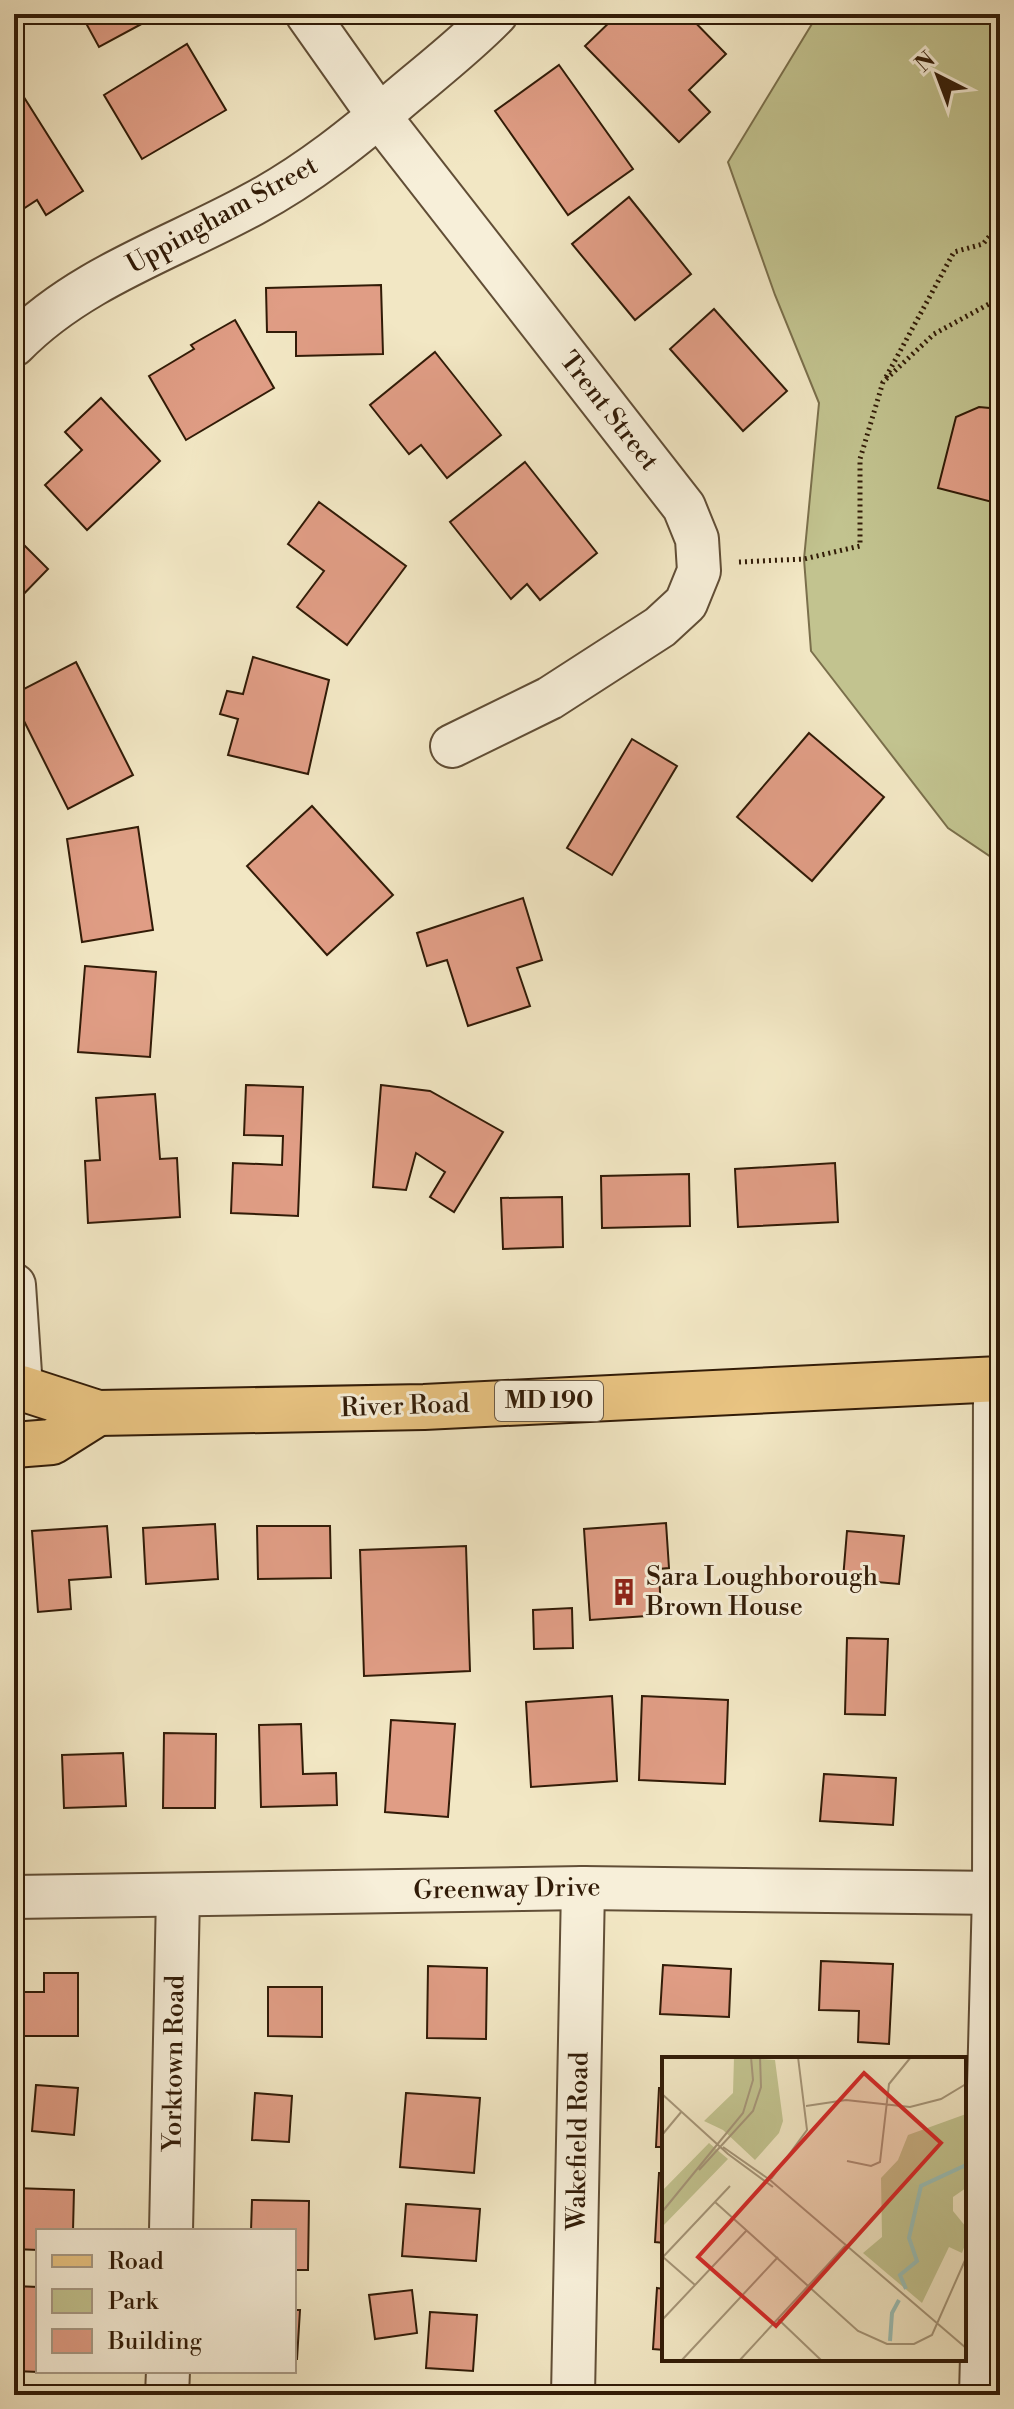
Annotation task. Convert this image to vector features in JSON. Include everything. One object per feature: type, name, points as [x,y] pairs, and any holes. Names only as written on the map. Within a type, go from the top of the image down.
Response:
[{"type":"main road","name":"River Road","points":[[16,1392],[98,1413],[424,1407],[997,1379]]},
{"type":"main road","points":[[14,1445],[52,1442],[98,1413]]},
{"type":"street","name":"Trent Street","points":[[307,14],[379,116],[684,507],[697,539],[699,571],[686,603],[660,627],[550,698],[452,746]]},
{"type":"street","name":"Uppingham Street","points":[[14,345],[47,314],[81,292],[254,204],[315,167],[472,38],[496,14]]},
{"type":"street","points":[[14,1285],[16,1392]]},
{"type":"street","points":[[981,2395],[991,2343],[997,1893],[997,1379]]},
{"type":"street","name":"Greenway Drive","points":[[14,1897],[583,1888],[997,1893]]},
{"type":"street","name":"Wakefield Road","points":[[573,2395],[583,1888]]},
{"type":"street","name":"Yorktown Road","points":[[171,2229],[178,1895]]},
{"type":"street","points":[[167,2395],[168,2373]]},
{"type":"path","points":[[699,559],[741,562],[804,559],[860,546],[860,459],[883,382],[954,252],[983,244],[1000,223]]},
{"type":"path","points":[[883,382],[934,334],[1000,298]]},
{"type":"green space","points":[[818,14],[1000,14],[1000,863],[948,828],[811,651],[804,559],[819,403],[775,295],[728,162]]},
{"type":"building","points":[[81,14],[160,14],[99,47]]},
{"type":"building","points":[[618,14],[687,14],[726,54],[689,90],[710,112],[679,142],[585,46]]},
{"type":"building","points":[[187,44],[226,110],[142,159],[104,95]]},
{"type":"building","points":[[559,65],[633,169],[568,215],[495,111]]},
{"type":"building","points":[[15,83],[83,191],[46,215],[37,200],[14,215]]},
{"type":"building","points":[[629,197],[691,274],[635,320],[572,244]]},
{"type":"building","points":[[381,285],[383,354],[296,356],[296,332],[267,332],[266,288]]},
{"type":"building","points":[[714,309],[787,391],[743,431],[670,349]]},
{"type":"building","points":[[235,320],[274,388],[186,440],[149,376],[194,349],[191,345]]},
{"type":"building","points":[[435,352],[501,435],[447,478],[421,445],[409,454],[370,405]]},
{"type":"building","points":[[101,398],[160,461],[87,530],[45,485],[82,450],[65,432]]},
{"type":"building","points":[[979,407],[1000,409],[1000,504],[938,488],[956,417]]},
{"type":"building","points":[[525,462],[597,553],[540,600],[527,584],[511,599],[450,522]]},
{"type":"building","points":[[319,502],[406,566],[347,645],[297,607],[324,571],[288,544]]},
{"type":"building","points":[[14,535],[48,569],[14,604]]},
{"type":"building","points":[[253,657],[329,680],[308,774],[228,755],[238,719],[220,714],[227,691],[243,694]]},
{"type":"building","points":[[76,662],[133,775],[68,809],[14,701],[14,694]]},
{"type":"building","points":[[809,733],[884,797],[812,881],[737,817]]},
{"type":"building","points":[[632,739],[677,766],[612,875],[567,848]]},
{"type":"building","points":[[312,806],[393,895],[327,955],[247,866]]},
{"type":"building","points":[[138,827],[153,930],[82,942],[67,839]]},
{"type":"building","points":[[523,898],[542,960],[517,968],[530,1006],[468,1026],[447,960],[427,966],[417,933]]},
{"type":"building","points":[[85,966],[156,972],[150,1057],[78,1052]]},
{"type":"building","points":[[246,1085],[303,1087],[298,1216],[231,1213],[233,1163],[282,1165],[283,1136],[244,1135]]},
{"type":"building","points":[[381,1085],[430,1091],[503,1132],[454,1212],[430,1197],[445,1172],[416,1153],[406,1190],[373,1187]]},
{"type":"building","points":[[155,1094],[160,1159],[177,1158],[180,1217],[88,1223],[85,1161],[100,1160],[96,1098]]},
{"type":"building","points":[[835,1163],[838,1222],[738,1227],[735,1169]]},
{"type":"building","points":[[689,1174],[690,1226],[602,1228],[601,1176]]},
{"type":"building","points":[[562,1197],[563,1247],[503,1249],[501,1198]]},
{"type":"building","name":"Sara Loughborough Brown House","points":[[666,1523],[669,1568],[659,1569],[661,1615],[590,1620],[584,1529]]},
{"type":"building","points":[[215,1524],[218,1579],[146,1584],[143,1528]]},
{"type":"building","points":[[107,1526],[111,1577],[69,1580],[71,1609],[38,1612],[32,1531]]},
{"type":"building","points":[[257,1526],[330,1526],[331,1578],[258,1579]]},
{"type":"building","points":[[847,1531],[904,1536],[899,1584],[843,1579]]},
{"type":"building","points":[[466,1546],[470,1671],[364,1676],[360,1550]]},
{"type":"building","points":[[572,1608],[573,1648],[534,1649],[533,1610]]},
{"type":"building","points":[[847,1638],[888,1639],[885,1715],[845,1714]]},
{"type":"building","points":[[612,1696],[617,1781],[531,1787],[526,1702]]},
{"type":"building","points":[[642,1696],[728,1700],[725,1784],[639,1780]]},
{"type":"building","points":[[391,1720],[455,1724],[448,1817],[385,1812]]},
{"type":"building","points":[[301,1724],[303,1774],[336,1773],[337,1805],[261,1807],[259,1725]]},
{"type":"building","points":[[164,1733],[216,1734],[215,1808],[163,1808]]},
{"type":"building","points":[[123,1753],[126,1806],[64,1808],[62,1755]]},
{"type":"building","points":[[824,1774],[896,1778],[893,1825],[820,1821]]},
{"type":"building","points":[[821,1961],[893,1964],[889,2044],[858,2042],[859,2011],[819,2010]]},
{"type":"building","points":[[663,1965],[731,1969],[729,2017],[660,2014]]},
{"type":"building","points":[[428,1966],[487,1968],[486,2039],[427,2038]]},
{"type":"building","points":[[44,1973],[78,1973],[78,2036],[21,2036],[21,1992],[44,1992]]},
{"type":"building","points":[[268,1987],[322,1987],[322,2037],[268,2036]]},
{"type":"building","points":[[36,2085],[78,2088],[74,2135],[32,2131]]},
{"type":"building","points":[[659,2088],[662,2088],[662,2147],[656,2147]]},
{"type":"building","points":[[255,2093],[292,2096],[289,2142],[252,2140]]},
{"type":"building","points":[[406,2093],[480,2098],[474,2173],[400,2167]]},
{"type":"building","points":[[659,2173],[662,2173],[662,2243],[655,2242]]},
{"type":"building","points":[[14,2188],[74,2190],[73,2229],[36,2229],[36,2250],[14,2249]]},
{"type":"building","points":[[252,2200],[309,2201],[308,2270],[296,2270],[296,2229],[251,2229]]},
{"type":"building","points":[[406,2204],[480,2209],[476,2261],[402,2256]]},
{"type":"building","points":[[14,2286],[36,2287],[36,2372],[14,2371]]},
{"type":"building","points":[[657,2288],[662,2289],[662,2350],[653,2349]]},
{"type":"building","points":[[412,2290],[417,2333],[375,2339],[369,2295]]},
{"type":"building","points":[[296,2310],[300,2310],[297,2359]]},
{"type":"building","points":[[430,2312],[477,2315],[473,2371],[426,2368]]},
{"type":"place","name":"Sara Loughborough Brown House","points":[[624,1592]]}]
